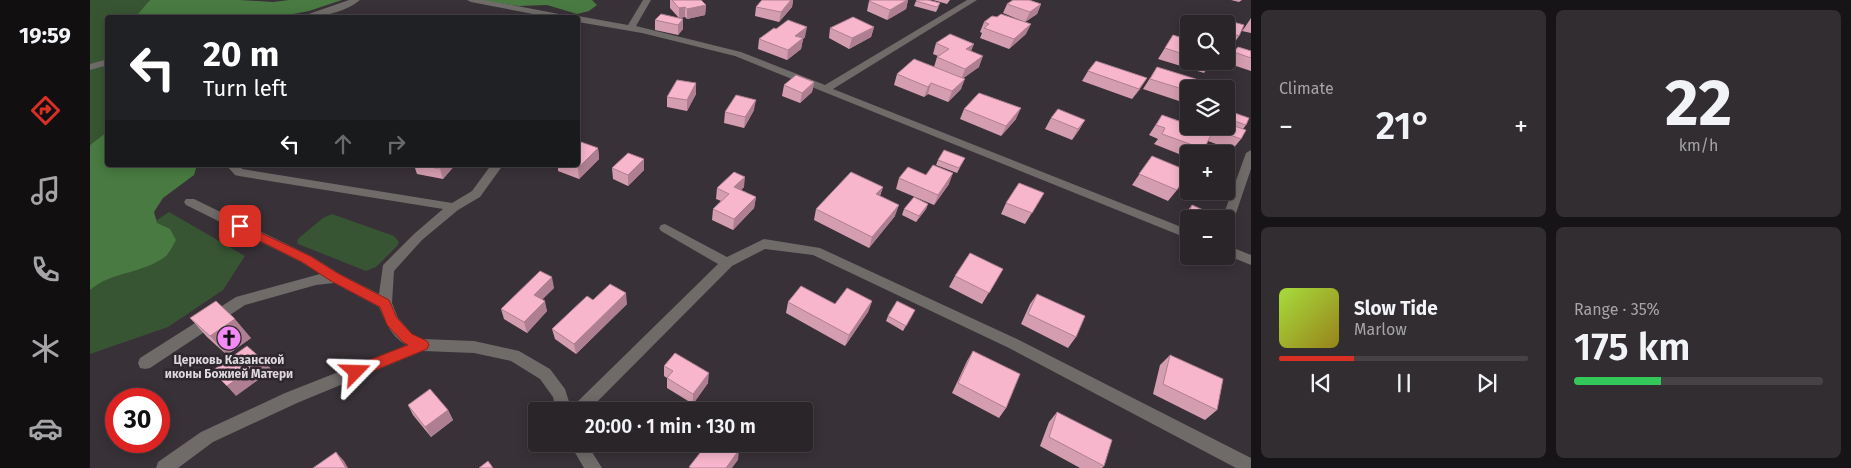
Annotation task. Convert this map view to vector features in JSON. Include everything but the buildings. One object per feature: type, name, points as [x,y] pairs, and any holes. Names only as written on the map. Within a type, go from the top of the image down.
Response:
[{"type":"street","points":[[312,15],[343,6],[356,0]]},
{"type":"street","points":[[471,0],[554,15]]},
{"type":"street","points":[[630,28],[647,0]]},
{"type":"street","points":[[824,90],[973,0]]},
{"type":"street","points":[[580,19],[630,28],[738,54],[1180,231]]},
{"type":"street","points":[[90,67],[105,63]]},
{"type":"street","points":[[1231,210],[1251,153]]},
{"type":"street","points":[[234,167],[239,172],[454,207]]},
{"type":"street","points":[[422,345],[408,338],[392,321],[384,304],[388,269],[418,237],[454,207],[476,194],[496,167]]},
{"type":"street","points":[[190,202],[306,259],[335,278],[384,304]]},
{"type":"street","points":[[665,228],[727,263]]},
{"type":"street","points":[[587,402],[727,263],[764,244],[815,251],[1014,344],[1251,467]]},
{"type":"street","points":[[1235,254],[1251,260]]},
{"type":"street","points":[[145,363],[241,301],[316,280],[335,278]]},
{"type":"street","points":[[164,468],[207,437],[291,398],[422,345],[474,347],[514,355],[545,374],[560,394],[562,402]]},
{"type":"street","points":[[583,452],[594,468]]},
{"type":"green space","points":[[90,0],[150,0],[137,15],[105,15],[105,134],[90,145]]},
{"type":"green space","points":[[150,0],[273,2],[289,0],[342,0],[309,11],[288,15],[137,15]]},
{"type":"green space","points":[[478,0],[592,0],[597,5],[589,11],[577,14],[547,5],[519,6]]},
{"type":"green space","points":[[105,134],[105,167],[196,167],[194,175],[163,198],[154,212],[157,223],[170,229],[176,240],[166,256],[148,266],[108,279],[90,290],[90,145]]},
{"type":"green space","points":[[128,202],[157,220],[169,212],[245,256],[223,290],[168,327],[90,354],[90,206]]},
{"type":"green space","points":[[332,214],[394,236],[399,242],[376,267],[366,271],[298,244],[297,241],[300,237],[323,218]]},
{"type":"place","name":"Церковь Казанской иконы Божией Матери","points":[[229,338]]},
{"type":"route","points":[[240,226],[306,259],[335,278],[384,304],[392,321],[408,338],[422,345],[356,372]]}]
